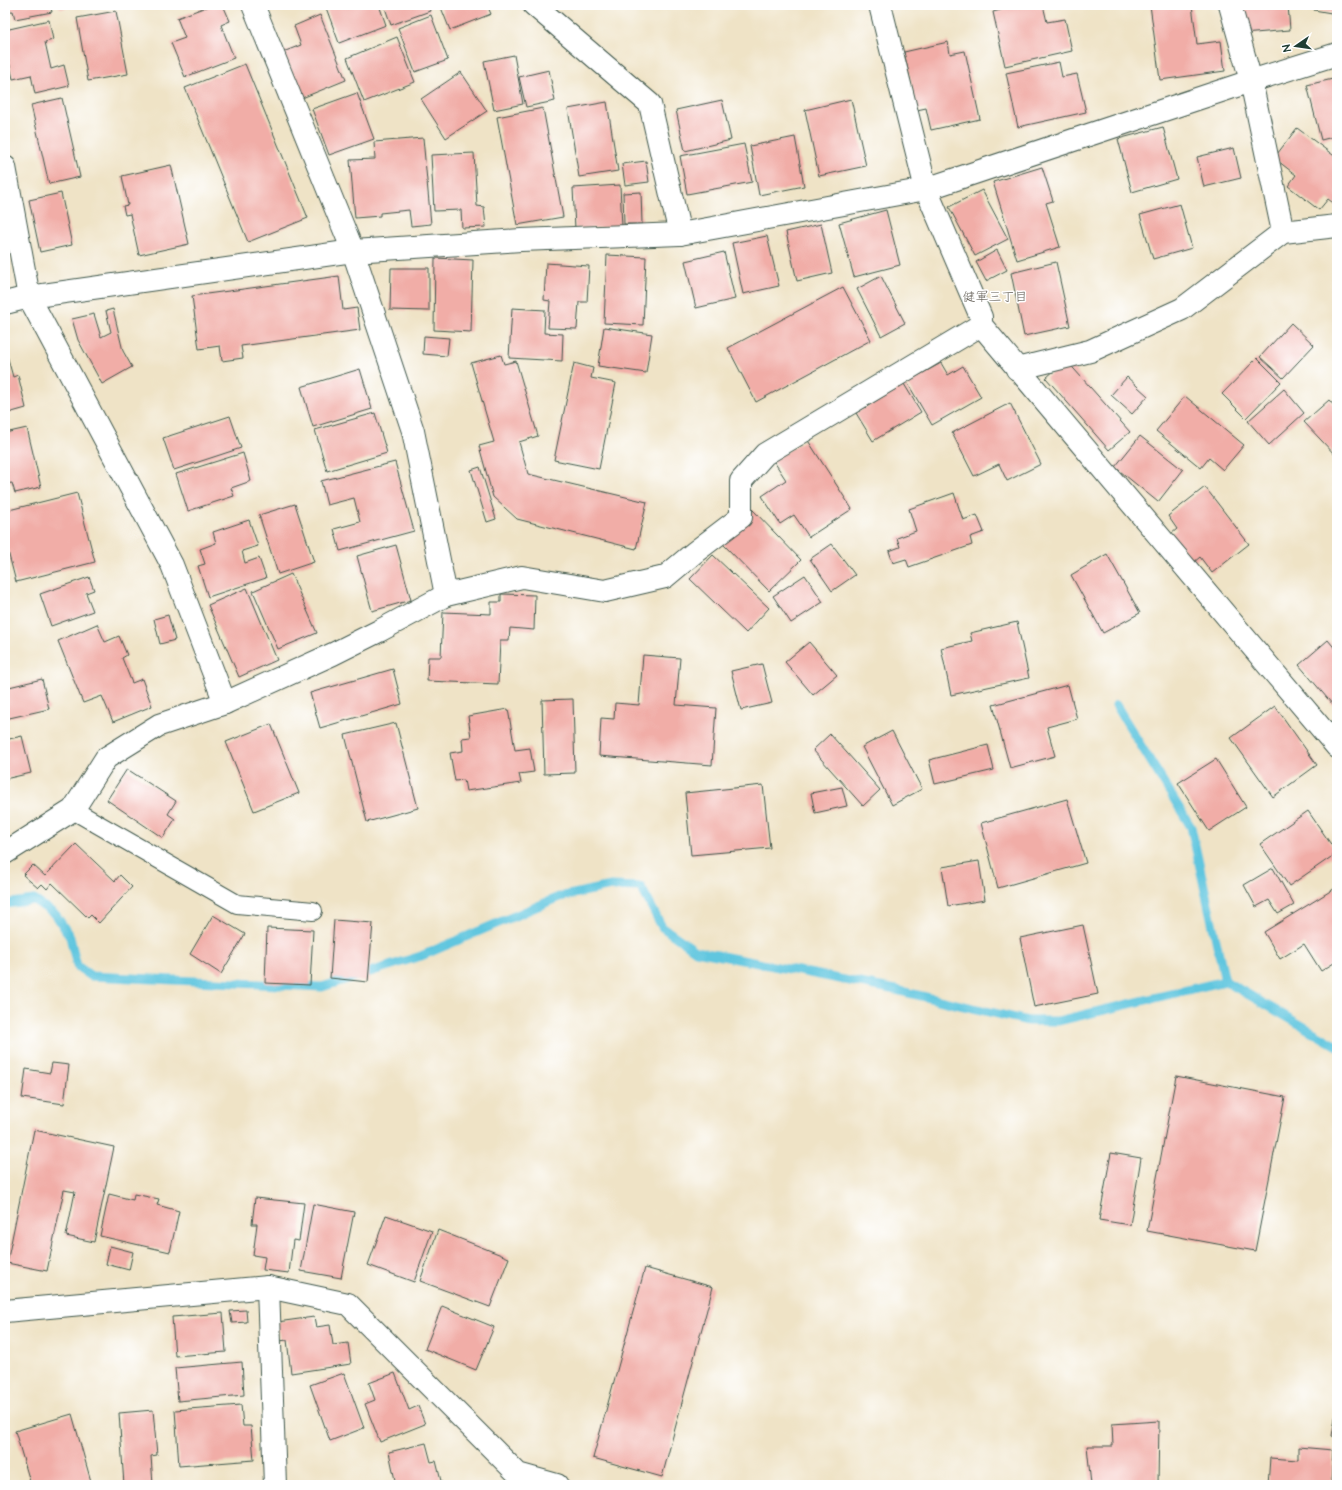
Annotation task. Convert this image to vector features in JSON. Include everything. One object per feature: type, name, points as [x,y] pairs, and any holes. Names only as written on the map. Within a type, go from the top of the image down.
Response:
[{"type":"street","points":[[253,5],[353,251],[413,431],[446,595]]},
{"type":"street","points":[[534,5],[650,104],[680,234]]},
{"type":"street","points":[[880,5],[926,189],[981,317],[981,325],[1337,746]]},
{"type":"street","points":[[1230,5],[1251,81],[1284,232]]},
{"type":"street","points":[[5,303],[29,297],[353,251],[520,240],[680,234],[926,189],[1337,54]]},
{"type":"street","points":[[5,168],[29,297],[172,565],[225,703]]},
{"type":"street","points":[[1017,369],[1090,351],[1182,309],[1284,232],[1337,226]]},
{"type":"street","points":[[5,853],[73,810],[106,758],[159,725],[225,703],[333,654],[446,595],[522,576],[605,591],[665,577],[741,517],[741,481],[765,454],[981,325]]},
{"type":"street","points":[[268,1287],[275,1485]]},
{"type":"street","points":[[5,1311],[268,1287],[348,1304],[516,1479],[556,1485]]},
{"type":"lane","points":[[73,810],[237,904],[313,911]]},
{"type":"building","points":[[5,5],[50,5],[52,12],[15,19],[13,11],[5,12]]},
{"type":"building","points":[[59,5],[73,5],[74,6],[60,9]]},
{"type":"building","points":[[211,5],[223,5],[230,21],[221,25],[234,58],[185,77],[171,43],[185,38],[177,18]]},
{"type":"building","points":[[325,5],[379,5],[386,25],[339,43]]},
{"type":"building","points":[[384,5],[428,5],[430,11],[391,25]]},
{"type":"building","points":[[440,5],[487,5],[491,14],[450,30]]},
{"type":"building","points":[[1003,5],[1043,5],[1047,22],[1065,19],[1072,51],[1005,66],[993,12],[1004,9]]},
{"type":"building","points":[[1150,5],[1192,5],[1197,44],[1221,41],[1225,71],[1160,80]]},
{"type":"building","points":[[1241,5],[1288,5],[1290,30],[1243,34]]},
{"type":"building","points":[[1315,5],[1337,5],[1337,14],[1314,10]]},
{"type":"building","points":[[116,11],[128,74],[88,81],[77,18]]},
{"type":"building","points":[[320,15],[346,80],[302,98],[283,52],[301,45],[294,26]]},
{"type":"building","points":[[431,15],[448,60],[415,72],[398,28]]},
{"type":"building","points":[[49,20],[53,40],[45,42],[51,69],[64,65],[69,86],[35,94],[31,75],[13,79],[5,44],[5,30]]},
{"type":"building","points":[[397,37],[415,82],[364,102],[347,58]]},
{"type":"building","points":[[948,42],[950,54],[965,51],[980,119],[931,130],[926,108],[917,110],[904,52]]},
{"type":"building","points":[[514,55],[523,104],[494,110],[484,61]]},
{"type":"building","points":[[1059,62],[1062,77],[1077,74],[1086,112],[1018,127],[1006,73]]},
{"type":"building","points":[[245,64],[308,218],[248,242],[185,88]]},
{"type":"building","points":[[549,70],[555,101],[526,107],[519,77]]},
{"type":"building","points":[[461,72],[487,111],[446,138],[421,99]]},
{"type":"building","points":[[1337,78],[1337,136],[1321,140],[1307,85]]},
{"type":"building","points":[[357,93],[374,139],[329,155],[312,109]]},
{"type":"building","points":[[62,98],[80,177],[49,184],[31,105]]},
{"type":"building","points":[[851,99],[866,166],[819,176],[805,110]]},
{"type":"building","points":[[722,100],[731,140],[685,151],[676,110]]},
{"type":"building","points":[[607,102],[618,171],[579,177],[568,109]]},
{"type":"building","points":[[543,108],[563,217],[517,225],[497,117]]},
{"type":"building","points":[[1163,127],[1177,179],[1132,192],[1118,139]]},
{"type":"building","points":[[1297,128],[1337,158],[1337,206],[1328,199],[1319,210],[1288,186],[1296,175],[1274,158]]},
{"type":"building","points":[[795,137],[804,186],[759,195],[750,146]]},
{"type":"building","points":[[423,138],[431,224],[411,226],[409,210],[380,213],[380,216],[355,218],[350,160],[375,159],[374,142]]},
{"type":"building","points":[[744,144],[752,182],[687,194],[680,156]]},
{"type":"building","points":[[1234,148],[1241,178],[1204,187],[1197,157]]},
{"type":"building","points":[[474,153],[477,206],[484,207],[486,227],[462,228],[461,210],[434,211],[431,155]]},
{"type":"building","points":[[646,161],[649,182],[625,185],[622,164]]},
{"type":"building","points":[[171,165],[189,244],[139,255],[130,214],[125,215],[123,206],[128,205],[122,176]]},
{"type":"building","points":[[1042,167],[1053,201],[1046,203],[1060,247],[1017,260],[993,182]]},
{"type":"building","points":[[620,185],[622,227],[575,229],[573,188]]},
{"type":"building","points":[[982,190],[1008,239],[975,256],[949,207]]},
{"type":"building","points":[[641,192],[642,224],[624,224],[623,193]]},
{"type":"building","points":[[61,193],[72,245],[40,252],[29,200]]},
{"type":"building","points":[[1180,204],[1192,248],[1153,259],[1140,215]]},
{"type":"building","points":[[886,210],[900,265],[854,277],[839,223]]},
{"type":"building","points":[[821,224],[832,273],[797,281],[786,232]]},
{"type":"building","points":[[767,236],[779,286],[743,294],[732,243]]},
{"type":"building","points":[[997,250],[1007,270],[986,281],[976,262]]},
{"type":"building","points":[[724,252],[735,299],[696,308],[685,261]]},
{"type":"building","points":[[607,255],[646,257],[643,325],[604,323]]},
{"type":"building","points":[[435,258],[473,260],[471,332],[434,330]]},
{"type":"building","points":[[1056,262],[1070,326],[1024,336],[1011,273]]},
{"type":"building","points":[[546,263],[589,266],[587,302],[579,302],[577,329],[548,328],[550,301],[544,300]]},
{"type":"building","points":[[391,268],[429,268],[429,311],[390,310]]},
{"type":"building","points":[[339,276],[343,310],[357,308],[360,330],[241,346],[243,358],[222,361],[220,346],[199,349],[192,296]]},
{"type":"building","points":[[881,276],[905,323],[881,336],[857,289]]},
{"type":"building","points":[[843,287],[871,340],[756,402],[728,348]]},
{"type":"building","points":[[512,308],[545,310],[544,333],[563,334],[562,361],[509,358]]},
{"type":"building","points":[[113,309],[123,351],[132,367],[102,384],[78,340],[72,319],[94,314],[101,337],[111,332],[106,311]]},
{"type":"building","points":[[1291,323],[1314,345],[1283,378],[1260,357]]},
{"type":"building","points":[[604,327],[652,334],[646,373],[598,366]]},
{"type":"building","points":[[424,336],[449,338],[447,356],[423,354]]},
{"type":"building","points":[[5,348],[13,377],[18,375],[26,408],[5,414]]},
{"type":"building","points":[[501,355],[504,364],[516,361],[538,436],[519,442],[528,474],[647,502],[636,549],[517,519],[493,497],[479,446],[494,442],[471,363]]},
{"type":"building","points":[[1257,358],[1281,382],[1246,418],[1222,394]]},
{"type":"building","points":[[1066,360],[1130,432],[1109,450],[1046,378]]},
{"type":"building","points":[[574,363],[593,368],[591,378],[616,383],[599,469],[554,460]]},
{"type":"building","points":[[941,363],[948,375],[963,366],[981,397],[932,425],[907,382]]},
{"type":"building","points":[[360,369],[372,409],[313,427],[301,387]]},
{"type":"building","points":[[1127,377],[1148,396],[1132,414],[1111,395]]},
{"type":"building","points":[[904,384],[921,412],[873,441],[856,413]]},
{"type":"building","points":[[1284,389],[1304,413],[1269,445],[1248,421]]},
{"type":"building","points":[[1185,396],[1244,445],[1223,470],[1209,458],[1201,468],[1156,431]]},
{"type":"building","points":[[1329,400],[1337,409],[1337,457],[1304,422]]},
{"type":"building","points":[[1010,403],[1041,464],[1007,481],[999,464],[974,476],[952,433]]},
{"type":"building","points":[[375,413],[387,453],[327,471],[315,430]]},
{"type":"building","points":[[230,416],[241,448],[174,470],[163,438]]},
{"type":"building","points":[[27,428],[41,487],[15,493],[12,483],[5,484],[5,433]]},
{"type":"building","points":[[1140,436],[1183,470],[1158,502],[1115,467]]},
{"type":"building","points":[[807,439],[852,509],[809,537],[794,515],[780,524],[762,496],[786,480],[773,460]]},
{"type":"building","points":[[243,453],[251,481],[231,488],[234,496],[188,511],[176,474]]},
{"type":"building","points":[[395,462],[414,531],[340,551],[334,529],[360,522],[354,498],[327,505],[321,481]]},
{"type":"building","points":[[480,467],[496,519],[487,522],[471,470]]},
{"type":"building","points":[[1205,487],[1249,544],[1212,573],[1200,557],[1193,563],[1171,534],[1177,529],[1168,516]]},
{"type":"building","points":[[77,493],[95,562],[16,582],[5,540],[5,511]]},
{"type":"building","points":[[954,493],[963,520],[977,515],[984,532],[970,537],[972,545],[909,567],[906,559],[893,563],[889,551],[900,547],[897,538],[916,531],[909,509]]},
{"type":"building","points":[[295,504],[314,562],[278,574],[259,515]]},
{"type":"building","points":[[753,510],[801,560],[769,591],[721,542]]},
{"type":"building","points":[[249,520],[258,546],[242,551],[245,563],[259,558],[266,578],[208,597],[198,566],[205,564],[200,549],[216,543],[213,532]]},
{"type":"building","points":[[832,544],[855,575],[832,591],[810,559]]},
{"type":"building","points":[[396,545],[411,600],[372,611],[357,556]]},
{"type":"building","points":[[1107,554],[1140,613],[1103,633],[1071,575]]},
{"type":"building","points":[[713,555],[769,608],[746,633],[690,579]]},
{"type":"building","points":[[291,574],[317,633],[278,649],[253,591]]},
{"type":"building","points":[[805,575],[823,602],[791,623],[773,596]]},
{"type":"building","points":[[89,577],[94,590],[86,593],[93,611],[51,626],[40,594]]},
{"type":"building","points":[[247,588],[277,660],[239,677],[208,605]]},
{"type":"building","points":[[501,594],[535,595],[534,630],[510,628],[509,641],[500,641],[498,684],[427,681],[428,657],[441,657],[443,612],[491,614],[491,602],[501,602]]},
{"type":"building","points":[[168,615],[175,640],[160,644],[154,619]]},
{"type":"building","points":[[1017,622],[1029,678],[951,695],[941,648],[972,641],[970,633]]},
{"type":"building","points":[[97,624],[105,642],[119,636],[127,655],[122,658],[132,683],[142,679],[152,706],[113,722],[102,696],[83,703],[58,641]]},
{"type":"building","points":[[1328,640],[1337,651],[1337,701],[1333,705],[1299,665]]},
{"type":"building","points":[[809,642],[837,675],[813,695],[785,662]]},
{"type":"building","points":[[643,655],[680,658],[676,705],[716,708],[712,765],[599,756],[601,718],[614,719],[615,703],[639,705]]},
{"type":"building","points":[[762,664],[772,703],[741,710],[731,671]]},
{"type":"building","points":[[393,669],[402,704],[320,728],[310,693]]},
{"type":"building","points":[[42,679],[49,709],[5,719],[5,688]]},
{"type":"building","points":[[1068,685],[1077,719],[1047,727],[1055,756],[1010,768],[993,705]]},
{"type":"building","points":[[573,699],[575,773],[544,774],[542,700]]},
{"type":"building","points":[[1275,706],[1317,765],[1273,797],[1231,738]]},
{"type":"building","points":[[508,709],[515,750],[530,748],[534,772],[519,774],[521,783],[466,791],[464,780],[455,781],[450,753],[463,751],[462,738],[471,737],[468,716]]},
{"type":"building","points":[[396,723],[418,808],[367,822],[345,735]]},
{"type":"building","points":[[271,724],[299,793],[254,811],[226,742]]},
{"type":"building","points":[[892,731],[922,789],[892,805],[862,747]]},
{"type":"building","points":[[830,734],[880,790],[863,806],[813,750]]},
{"type":"building","points":[[22,736],[31,773],[5,779],[5,740]]},
{"type":"building","points":[[988,745],[994,770],[935,784],[929,760]]},
{"type":"building","points":[[1216,759],[1246,807],[1209,831],[1178,783]]},
{"type":"building","points":[[127,769],[176,801],[168,814],[175,819],[163,838],[107,800]]},
{"type":"building","points":[[763,785],[770,848],[691,855],[685,793]]},
{"type":"building","points":[[842,787],[847,806],[815,813],[811,793]]},
{"type":"building","points":[[1067,799],[1086,863],[998,888],[981,823]]},
{"type":"building","points":[[1308,811],[1337,853],[1289,886],[1260,844]]},
{"type":"building","points":[[76,844],[115,881],[120,875],[132,887],[99,923],[91,915],[88,918],[52,883],[47,889],[42,884],[38,888],[23,875],[33,865],[45,876]]},
{"type":"building","points":[[979,861],[985,900],[948,906],[942,867]]},
{"type":"building","points":[[1273,868],[1294,905],[1278,914],[1269,900],[1256,907],[1244,885]]},
{"type":"building","points":[[1337,887],[1337,969],[1334,963],[1321,971],[1304,944],[1280,959],[1264,932]]},
{"type":"building","points":[[213,915],[245,934],[221,974],[190,954]]},
{"type":"building","points":[[334,920],[373,923],[368,982],[330,978]]},
{"type":"building","points":[[1083,925],[1098,994],[1034,1007],[1020,938]]},
{"type":"building","points":[[267,928],[313,930],[310,985],[265,983]]},
{"type":"building","points":[[52,1063],[69,1065],[64,1104],[22,1098],[26,1069],[50,1073]]},
{"type":"building","points":[[1176,1076],[1285,1097],[1255,1251],[1147,1231]]},
{"type":"building","points":[[34,1130],[114,1147],[94,1242],[66,1236],[75,1192],[64,1190],[47,1271],[7,1263]]},
{"type":"building","points":[[1111,1153],[1141,1158],[1130,1225],[1099,1220]]},
{"type":"building","points":[[109,1194],[133,1200],[134,1194],[159,1199],[157,1205],[179,1211],[170,1252],[100,1236]]},
{"type":"building","points":[[255,1198],[304,1203],[299,1241],[293,1240],[289,1273],[263,1270],[265,1257],[253,1255],[257,1224],[252,1224]]},
{"type":"building","points":[[313,1204],[354,1212],[341,1278],[301,1271]]},
{"type":"building","points":[[386,1215],[432,1231],[414,1282],[368,1265]]},
{"type":"building","points":[[438,1230],[509,1258],[490,1307],[420,1281]]},
{"type":"building","points":[[110,1246],[133,1252],[129,1270],[106,1264]]},
{"type":"building","points":[[645,1268],[713,1287],[662,1477],[593,1458]]},
{"type":"building","points":[[442,1306],[494,1327],[476,1370],[425,1349]]},
{"type":"building","points":[[246,1310],[247,1322],[232,1323],[230,1311]]},
{"type":"building","points":[[223,1313],[226,1352],[175,1356],[172,1317]]},
{"type":"building","points":[[314,1317],[316,1327],[330,1325],[333,1345],[348,1343],[351,1364],[291,1373],[287,1340],[280,1341],[277,1322]]},
{"type":"building","points":[[242,1362],[244,1395],[178,1401],[175,1368]]},
{"type":"building","points":[[344,1373],[364,1428],[330,1441],[310,1385]]},
{"type":"building","points":[[395,1373],[409,1410],[418,1406],[425,1424],[380,1442],[365,1404],[375,1400],[369,1383]]},
{"type":"building","points":[[241,1405],[243,1426],[251,1426],[254,1460],[179,1466],[175,1410]]},
{"type":"building","points":[[153,1410],[157,1455],[151,1456],[153,1485],[124,1485],[119,1413]]},
{"type":"building","points":[[1337,1412],[1337,1438],[1332,1436]]},
{"type":"building","points":[[72,1414],[92,1485],[31,1485],[15,1431]]},
{"type":"building","points":[[1159,1421],[1158,1485],[1091,1485],[1087,1446],[1113,1446],[1112,1424]]},
{"type":"building","points":[[426,1443],[431,1462],[436,1461],[442,1485],[396,1485],[389,1452]]},
{"type":"building","points":[[1298,1447],[1333,1450],[1331,1485],[1268,1485],[1270,1458],[1298,1460]]},
{"type":"waterway","points":[[1116,705],[1191,827],[1225,981]]},
{"type":"waterway","points":[[5,904],[34,900],[56,915],[70,937],[77,966],[91,976],[322,987],[421,956],[559,897],[611,886],[641,887],[662,927],[696,951],[896,990],[1028,1021],[1058,1021],[1225,981],[1337,1046]]},
{"type":"district","name":"健軍三丁目","points":[[995,297]]}]
